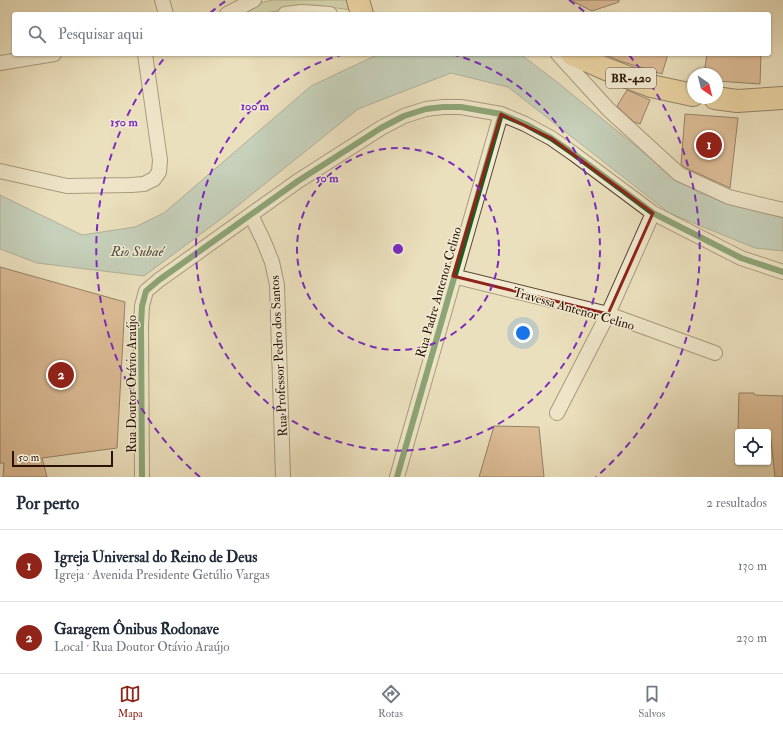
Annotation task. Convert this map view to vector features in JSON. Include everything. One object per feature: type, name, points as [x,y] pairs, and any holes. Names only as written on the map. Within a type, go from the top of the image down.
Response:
[{"type":"main road","points":[[358,0],[361,12]]},
{"type":"main road","name":"BR-420","points":[[577,56],[651,86],[687,93]]},
{"type":"main road","points":[[723,99],[737,101],[783,98]]},
{"type":"street","points":[[162,0],[165,12]]},
{"type":"street","points":[[231,12],[254,0]]},
{"type":"street","points":[[0,63],[42,56]]},
{"type":"street","points":[[0,171],[67,186],[144,184],[154,179],[159,172],[160,160],[145,56]]},
{"type":"street","points":[[560,56],[609,110],[679,174],[729,197],[783,210]]},
{"type":"street","points":[[250,215],[304,177],[380,128],[404,116],[426,109],[461,107],[501,114],[525,124],[551,138],[653,213],[741,258],[783,272]]},
{"type":"street","name":"Rua Padre Antenor Celino","points":[[397,477],[501,114]]},
{"type":"street","points":[[557,413],[608,314],[653,213]]},
{"type":"street","name":"Rua Doutor Otávio Araújo","points":[[142,477],[141,325],[142,306],[146,291],[159,280],[250,215]]},
{"type":"street","name":"Rua Professor Pedro dos Santos","points":[[250,215],[264,242],[272,262],[276,285],[283,477]]},
{"type":"street","name":"Travessa Antenor Celino","points":[[454,276],[608,314],[715,353]]},
{"type":"highlighted area","points":[[501,114],[551,138],[653,213],[608,314],[453,276]]},
{"type":"green space","points":[[273,0],[349,0],[353,10],[313,5],[271,12],[241,12],[245,6]]},
{"type":"water","name":"Rio Subaé","points":[[375,56],[523,56],[643,152],[699,193],[783,218],[783,251],[755,248],[669,213],[508,87],[451,73],[358,109],[225,216],[144,276],[37,263],[0,249],[0,195],[82,235],[135,227],[164,213],[311,86]]},
{"type":"building","points":[[570,0],[619,0],[619,2],[592,11]]},
{"type":"building","points":[[608,56],[667,56],[662,74]]},
{"type":"building","points":[[707,56],[761,56],[760,84],[723,81],[723,68],[705,68]]},
{"type":"building","points":[[627,90],[650,100],[640,124],[634,122],[617,106]]},
{"type":"building","points":[[685,114],[738,118],[730,188],[684,167],[681,164]]},
{"type":"building","points":[[0,267],[125,302],[117,448],[42,458],[47,477],[3,477],[4,463],[0,463]]},
{"type":"building","points":[[739,393],[783,396],[783,477],[775,477],[771,429],[738,429]]},
{"type":"building","points":[[494,426],[539,427],[544,477],[479,477]]},
{"type":"cycle path","points":[[142,477],[141,325],[142,306],[146,291],[159,280],[298,181],[381,128],[404,116],[426,109],[443,107],[461,107],[501,114],[525,124],[551,138],[653,213],[741,258],[783,272]]},
{"type":"cycle path","points":[[397,477],[501,114]]},
{"type":"place","name":"Igreja Universal do Reino de Deus","points":[[709,145]]},
{"type":"place","name":"Garagem Ônibus Rodonave","points":[[61,375]]}]
